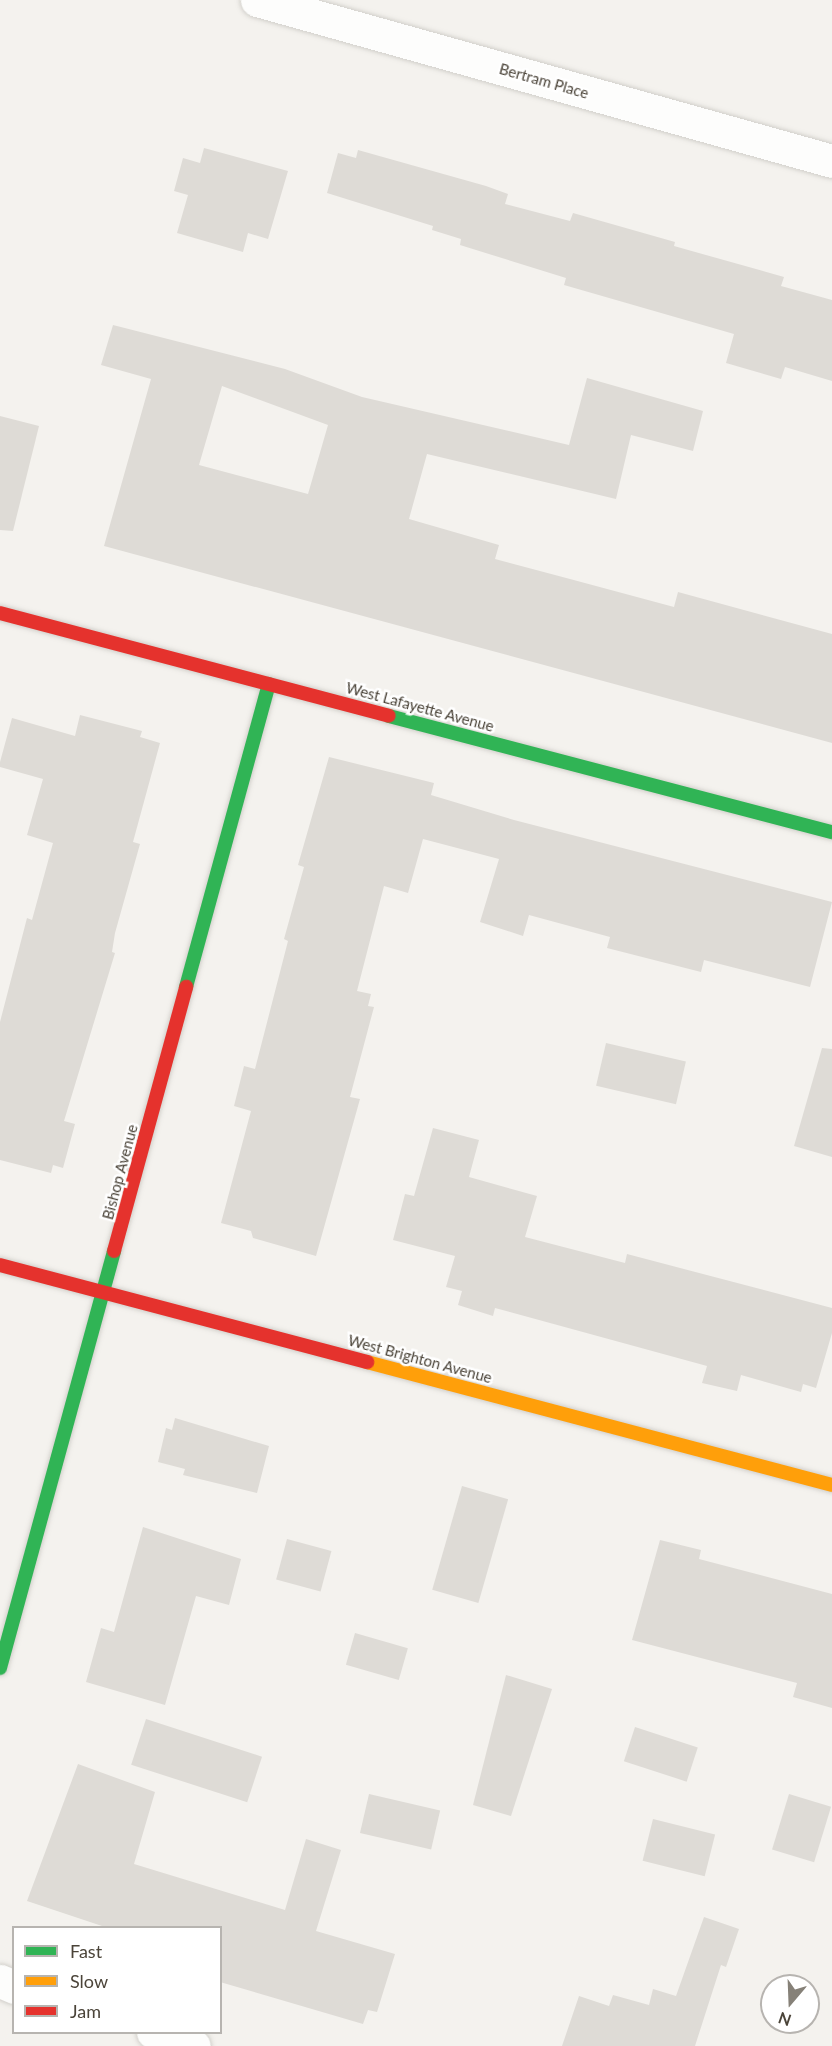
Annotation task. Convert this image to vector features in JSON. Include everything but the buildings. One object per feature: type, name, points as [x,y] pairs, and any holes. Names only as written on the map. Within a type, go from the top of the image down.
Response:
[{"type":"street","name":"Bertram Place","points":[[257,0],[832,161]]},
{"type":"street","name":"West Lafayette Avenue","points":[[0,613],[832,832]]},
{"type":"street","name":"Bishop Avenue","points":[[0,1668],[105,1293],[269,684]]},
{"type":"street","name":"West Brighton Avenue","points":[[0,1265],[832,1485]]},
{"type":"street","points":[[159,2034],[194,2046]]},
{"type":"traffic: fast","points":[[186,987],[269,684]]},
{"type":"traffic: fast","points":[[389,716],[832,832]]},
{"type":"traffic: fast","points":[[0,1668],[114,1251]]},
{"type":"traffic: slow","points":[[367,1362],[832,1485]]},
{"type":"traffic: jam","points":[[0,613],[389,716]]},
{"type":"traffic: jam","points":[[114,1251],[186,987]]},
{"type":"traffic: jam","points":[[0,1265],[367,1362]]}]
